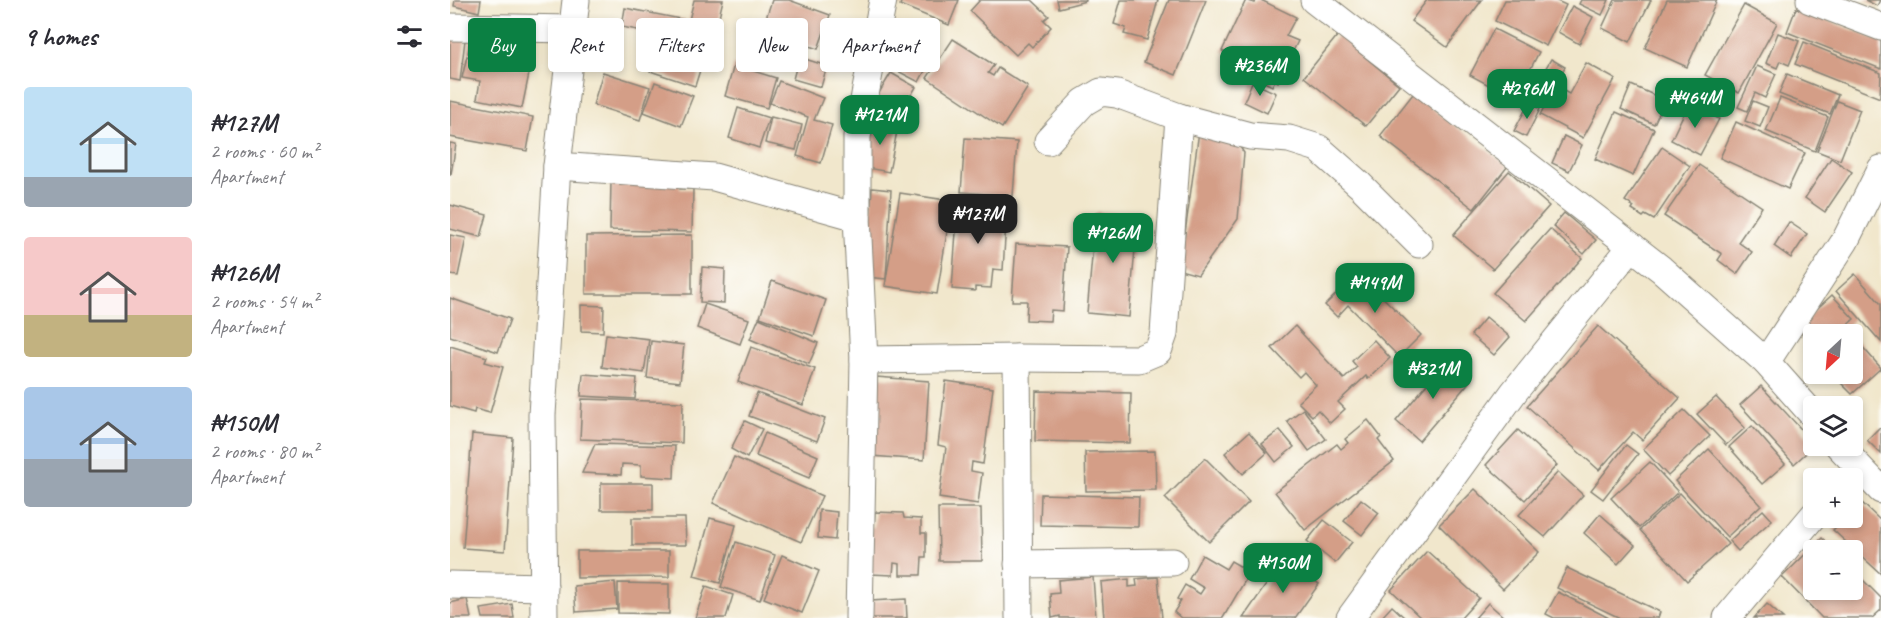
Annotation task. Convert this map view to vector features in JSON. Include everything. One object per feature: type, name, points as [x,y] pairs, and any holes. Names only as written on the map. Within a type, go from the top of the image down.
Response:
[{"type":"street","points":[[573,18],[576,0]]},
{"type":"street","points":[[859,618],[864,360],[857,217],[857,137],[883,0]]},
{"type":"street","points":[[1314,0],[1632,246],[1766,362],[1803,404]]},
{"type":"street","points":[[1810,0],[1881,27]]},
{"type":"street","points":[[450,27],[548,29]]},
{"type":"street","points":[[544,618],[542,415],[557,166],[567,72]]},
{"type":"street","points":[[1048,141],[1084,102],[1101,92],[1116,94],[1179,117],[1250,136],[1289,140],[1317,148],[1360,185],[1419,244]]},
{"type":"street","points":[[864,360],[1139,359],[1158,351],[1164,334],[1179,117]]},
{"type":"street","points":[[557,166],[714,177],[857,217]]},
{"type":"street","points":[[1766,362],[1845,241],[1881,169]]},
{"type":"street","points":[[1350,618],[1514,392],[1632,246]]},
{"type":"street","points":[[1017,358],[1019,618]]},
{"type":"street","points":[[1846,463],[1881,490]]},
{"type":"street","points":[[1727,618],[1803,528]]},
{"type":"street","points":[[1018,564],[1173,562]]},
{"type":"street","points":[[450,585],[544,587]]},
{"type":"building","points":[[455,0],[481,0],[479,12],[454,6]]},
{"type":"building","points":[[694,0],[723,0],[719,18],[690,18]]},
{"type":"building","points":[[772,0],[789,0],[830,15],[829,18],[820,18],[818,49],[808,46],[808,18],[766,18]]},
{"type":"building","points":[[902,0],[959,0],[949,25],[940,21],[940,18],[932,18],[900,5]]},
{"type":"building","points":[[980,0],[1032,0],[1049,16],[1044,20],[1051,27],[1032,47],[1028,43],[1016,55],[970,11]]},
{"type":"building","points":[[1057,0],[1086,0],[1086,1],[1059,8]]},
{"type":"building","points":[[1121,0],[1158,0],[1147,40],[1124,34],[1126,28],[1114,24]]},
{"type":"building","points":[[1169,0],[1206,0],[1176,75],[1144,62]]},
{"type":"building","points":[[1246,0],[1255,3],[1256,0],[1261,0],[1296,17],[1286,36],[1298,41],[1278,82],[1275,80],[1272,86],[1236,68],[1240,60],[1222,51]]},
{"type":"building","points":[[1427,0],[1482,0],[1447,47],[1411,21]]},
{"type":"building","points":[[1505,0],[1555,0],[1566,5],[1546,46],[1495,21]]},
{"type":"building","points":[[1581,0],[1609,0],[1602,15],[1579,4]]},
{"type":"building","points":[[1615,0],[1651,0],[1630,42],[1602,28]]},
{"type":"building","points":[[1667,0],[1717,0],[1687,67],[1645,48]]},
{"type":"building","points":[[1865,0],[1880,0],[1877,6]]},
{"type":"building","points":[[1744,5],[1777,23],[1739,93],[1705,75]]},
{"type":"building","points":[[1572,6],[1593,17],[1579,44],[1558,32]]},
{"type":"building","points":[[625,8],[676,18],[636,18],[636,30],[624,27]]},
{"type":"building","points":[[1796,8],[1881,41],[1881,69],[1787,32]]},
{"type":"building","points":[[1494,29],[1539,52],[1515,99],[1470,75]]},
{"type":"building","points":[[1778,33],[1799,41],[1789,65],[1780,61],[1777,68],[1766,63]]},
{"type":"building","points":[[1338,35],[1399,85],[1366,126],[1304,77]]},
{"type":"building","points":[[450,38],[465,40],[460,81],[450,79]]},
{"type":"building","points":[[953,39],[994,65],[988,73],[993,76],[998,68],[1028,87],[1002,128],[927,78],[931,72],[940,72],[940,58]]},
{"type":"building","points":[[1804,42],[1881,73],[1880,98],[1795,64]]},
{"type":"building","points":[[467,56],[468,72],[529,72],[522,108],[477,99],[480,81],[462,78]]},
{"type":"building","points":[[1551,59],[1565,67],[1546,98],[1533,90]]},
{"type":"building","points":[[808,60],[820,64],[820,72],[825,72],[821,87],[793,79],[795,72],[808,72]]},
{"type":"building","points":[[1586,63],[1615,79],[1583,138],[1540,115],[1555,86],[1569,94]]},
{"type":"building","points":[[734,65],[736,72],[757,72],[776,78],[767,108],[725,96]]},
{"type":"building","points":[[1757,66],[1776,74],[1765,98],[1755,93],[1747,111],[1738,107]]},
{"type":"building","points":[[603,72],[650,87],[640,120],[593,105]]},
{"type":"building","points":[[653,72],[699,72],[695,86]]},
{"type":"building","points":[[900,72],[924,72],[919,82]]},
{"type":"building","points":[[891,73],[916,87],[898,118],[873,103]]},
{"type":"building","points":[[1787,74],[1838,95],[1830,114],[1779,94]]},
{"type":"building","points":[[779,81],[823,98],[814,120],[832,125],[821,163],[797,156],[808,117],[770,103]]},
{"type":"building","points":[[655,82],[693,96],[681,126],[644,112]]},
{"type":"building","points":[[1252,82],[1276,93],[1267,113],[1244,102]]},
{"type":"building","points":[[1631,85],[1665,100],[1654,124],[1621,109]]},
{"type":"building","points":[[1413,94],[1508,166],[1474,209],[1380,136]]},
{"type":"building","points":[[1780,98],[1828,117],[1815,151],[1766,131]]},
{"type":"building","points":[[450,101],[533,117],[527,151],[450,137]]},
{"type":"building","points":[[1753,101],[1768,107],[1760,127],[1745,121]]},
{"type":"building","points":[[1837,101],[1860,110],[1840,160],[1817,151]]},
{"type":"building","points":[[1529,103],[1540,109],[1526,137],[1514,131]]},
{"type":"building","points":[[1689,103],[1719,119],[1700,155],[1671,140]]},
{"type":"building","points":[[738,108],[769,118],[759,148],[729,138]]},
{"type":"building","points":[[1616,112],[1654,129],[1633,176],[1595,159]]},
{"type":"building","points":[[771,117],[802,125],[796,150],[765,143]]},
{"type":"building","points":[[871,120],[898,126],[889,172],[861,167]]},
{"type":"building","points":[[1736,122],[1805,153],[1788,189],[1720,158]]},
{"type":"building","points":[[1199,131],[1232,135],[1244,153],[1238,219],[1198,275],[1180,270]]},
{"type":"building","points":[[1564,136],[1582,145],[1569,171],[1552,163]]},
{"type":"building","points":[[965,138],[1017,142],[1013,196],[961,192]]},
{"type":"building","points":[[450,143],[456,144],[451,174],[450,174]]},
{"type":"building","points":[[1662,147],[1690,166],[1654,220],[1645,215],[1643,217],[1632,210],[1634,207],[1625,201]]},
{"type":"building","points":[[1831,158],[1852,172],[1825,212],[1805,198]]},
{"type":"building","points":[[1699,165],[1762,207],[1738,242],[1752,252],[1737,274],[1718,260],[1722,254],[1664,216]]},
{"type":"building","points":[[1509,171],[1549,206],[1493,269],[1453,235]]},
{"type":"building","points":[[611,180],[680,181],[680,189],[693,189],[692,232],[610,230]]},
{"type":"building","points":[[872,188],[891,190],[886,279],[866,277]]},
{"type":"building","points":[[900,193],[952,201],[937,294],[885,286]]},
{"type":"building","points":[[958,203],[1007,207],[1003,270],[993,269],[991,288],[975,287],[975,291],[952,289]]},
{"type":"building","points":[[450,205],[487,215],[481,237],[450,229]]},
{"type":"building","points":[[1096,212],[1138,215],[1129,317],[1087,313]]},
{"type":"building","points":[[1564,213],[1596,240],[1584,254],[1553,226]]},
{"type":"building","points":[[1789,222],[1807,234],[1791,258],[1774,246]]},
{"type":"building","points":[[1550,229],[1582,258],[1526,321],[1493,293]]},
{"type":"building","points":[[450,235],[466,238],[458,276],[450,275]]},
{"type":"building","points":[[692,235],[692,294],[586,294],[586,236]]},
{"type":"building","points":[[1016,244],[1067,247],[1063,311],[1051,310],[1050,321],[1026,320],[1027,301],[1012,301]]},
{"type":"building","points":[[702,267],[725,269],[724,303],[700,302]]},
{"type":"building","points":[[1358,273],[1421,335],[1399,357],[1348,305],[1337,317],[1325,305]]},
{"type":"building","points":[[1855,274],[1881,304],[1881,342],[1836,291]]},
{"type":"building","points":[[772,281],[826,300],[814,336],[760,317]]},
{"type":"building","points":[[1832,295],[1854,319],[1849,324],[1803,324],[1803,335],[1796,328]]},
{"type":"building","points":[[450,298],[510,319],[498,352],[450,336]]},
{"type":"building","points":[[705,304],[749,319],[740,344],[697,328]]},
{"type":"building","points":[[581,305],[604,306],[603,332],[581,331]]},
{"type":"building","points":[[1486,317],[1510,337],[1494,355],[1471,335]]},
{"type":"building","points":[[759,318],[818,343],[809,364],[750,339]]},
{"type":"building","points":[[1295,326],[1344,379],[1357,367],[1352,361],[1374,340],[1390,358],[1368,379],[1366,376],[1338,402],[1345,409],[1330,423],[1318,410],[1312,416],[1298,402],[1316,385],[1304,372],[1299,377],[1272,348]]},
{"type":"building","points":[[1598,326],[1680,398],[1642,440],[1633,432],[1599,470],[1527,406]]},
{"type":"building","points":[[606,334],[649,339],[644,373],[602,367]]},
{"type":"building","points":[[651,341],[684,345],[680,382],[647,378]]},
{"type":"building","points":[[450,346],[487,357],[485,362],[503,367],[490,413],[475,409],[474,413],[450,406]]},
{"type":"building","points":[[751,347],[815,369],[803,405],[738,382]]},
{"type":"building","points":[[1863,348],[1881,368],[1852,394],[1842,384],[1863,384]]},
{"type":"building","points":[[1447,360],[1471,380],[1419,441],[1396,421]]},
{"type":"building","points":[[583,374],[637,378],[635,399],[581,396]]},
{"type":"building","points":[[876,377],[929,381],[924,460],[871,456]]},
{"type":"building","points":[[946,381],[993,388],[983,464],[972,462],[971,471],[982,473],[978,504],[939,498],[946,447],[938,445]]},
{"type":"building","points":[[1761,386],[1803,431],[1803,456],[1794,464],[1740,405]]},
{"type":"building","points":[[1036,391],[1131,393],[1130,443],[1035,441]]},
{"type":"building","points":[[757,393],[825,419],[817,441],[749,416]]},
{"type":"building","points":[[1716,397],[1745,428],[1726,445],[1697,414]]},
{"type":"building","points":[[582,399],[683,402],[682,443],[580,439]]},
{"type":"building","points":[[1303,409],[1326,439],[1309,451],[1287,421]]},
{"type":"building","points":[[1684,410],[1710,436],[1668,476],[1643,449]]},
{"type":"building","points":[[1368,420],[1381,437],[1378,440],[1394,461],[1305,530],[1275,492],[1337,444],[1341,449],[1348,443],[1345,439]]},
{"type":"building","points":[[745,421],[762,429],[747,458],[731,449]]},
{"type":"building","points":[[1752,426],[1785,464],[1762,484],[1729,447]]},
{"type":"building","points":[[1879,428],[1881,429],[1881,454],[1867,440]]},
{"type":"building","points":[[1280,430],[1294,447],[1276,462],[1262,444]]},
{"type":"building","points":[[1518,430],[1557,465],[1525,500],[1486,465]]},
{"type":"building","points":[[1249,432],[1267,453],[1243,474],[1225,453]]},
{"type":"building","points":[[765,433],[818,456],[809,478],[756,456]]},
{"type":"building","points":[[472,434],[513,438],[505,551],[463,548]]},
{"type":"building","points":[[595,444],[675,446],[674,478],[641,476],[641,465],[622,464],[621,475],[582,473]]},
{"type":"building","points":[[1626,445],[1638,454],[1603,499],[1591,490]]},
{"type":"building","points":[[1709,449],[1761,505],[1727,537],[1675,481]]},
{"type":"building","points":[[1155,451],[1156,490],[1086,491],[1085,452]]},
{"type":"building","points":[[734,457],[822,496],[801,542],[713,503]]},
{"type":"building","points":[[1205,458],[1249,502],[1209,542],[1165,498]]},
{"type":"building","points":[[1650,462],[1678,492],[1639,528],[1611,498]]},
{"type":"building","points":[[1558,472],[1583,495],[1545,537],[1519,515]]},
{"type":"building","points":[[601,483],[653,483],[653,510],[601,510]]},
{"type":"building","points":[[1475,489],[1539,552],[1503,589],[1439,525]]},
{"type":"building","points":[[1680,493],[1728,544],[1687,581],[1640,530]]},
{"type":"building","points":[[1041,494],[1139,497],[1138,527],[1040,525]]},
{"type":"building","points":[[1361,499],[1379,513],[1362,535],[1344,521]]},
{"type":"building","points":[[1863,504],[1881,521],[1881,574],[1863,558],[1863,540],[1844,540],[1833,530],[1835,528],[1863,528]]},
{"type":"building","points":[[938,508],[981,508],[982,561],[939,561]]},
{"type":"building","points":[[819,510],[837,512],[835,540],[818,538]]},
{"type":"building","points":[[1763,510],[1772,520],[1738,551],[1729,541]]},
{"type":"building","points":[[875,512],[903,513],[904,518],[921,519],[921,533],[926,533],[926,557],[922,557],[921,575],[900,575],[900,564],[894,563],[893,575],[870,574],[870,527],[874,527]]},
{"type":"building","points":[[1600,514],[1635,545],[1618,564],[1584,533]]},
{"type":"building","points":[[632,518],[685,518],[686,545],[632,545]]},
{"type":"building","points":[[710,518],[736,525],[720,583],[694,576]]},
{"type":"building","points":[[1324,520],[1352,542],[1335,563],[1307,541]]},
{"type":"building","points":[[736,542],[775,555],[760,600],[721,587]]},
{"type":"building","points":[[577,551],[669,551],[669,577],[577,578]]},
{"type":"building","points":[[1427,551],[1479,598],[1461,618],[1421,618],[1391,590]]},
{"type":"building","points":[[782,555],[819,571],[802,613],[764,598]]},
{"type":"building","points":[[1202,555],[1226,569],[1231,561],[1250,572],[1223,618],[1181,618],[1174,612],[1181,601],[1177,599],[1185,585],[1200,594],[1204,588],[1189,579]]},
{"type":"building","points":[[1803,557],[1803,599],[1782,577]]},
{"type":"building","points":[[1284,559],[1319,584],[1295,618],[1243,618]]},
{"type":"building","points":[[1567,568],[1660,612],[1658,618],[1620,618],[1557,588]]},
{"type":"building","points":[[1093,577],[1096,618],[1060,618],[1060,616],[1052,618],[1050,594],[1059,593],[1058,580]]},
{"type":"building","points":[[1158,577],[1162,618],[1104,618],[1101,582],[1129,579],[1129,587],[1137,586],[1136,579]]},
{"type":"building","points":[[1863,580],[1881,598],[1881,610],[1872,618],[1822,618],[1804,600],[1863,600]]},
{"type":"building","points":[[615,582],[617,609],[576,612],[574,586]]},
{"type":"building","points":[[618,583],[669,584],[669,614],[618,613]]},
{"type":"building","points":[[706,586],[733,595],[726,618],[695,618]]},
{"type":"building","points":[[1558,592],[1609,618],[1554,618],[1546,614]]},
{"type":"building","points":[[467,599],[471,618],[450,618],[450,603]]},
{"type":"building","points":[[906,599],[907,618],[871,618],[870,601]]},
{"type":"building","points":[[1488,603],[1505,618],[1475,618]]},
{"type":"building","points":[[512,604],[514,618],[483,618],[481,609]]},
{"type":"building","points":[[1767,604],[1783,618],[1754,618]]},
{"type":"building","points":[[1392,606],[1405,618],[1381,618]]}]
